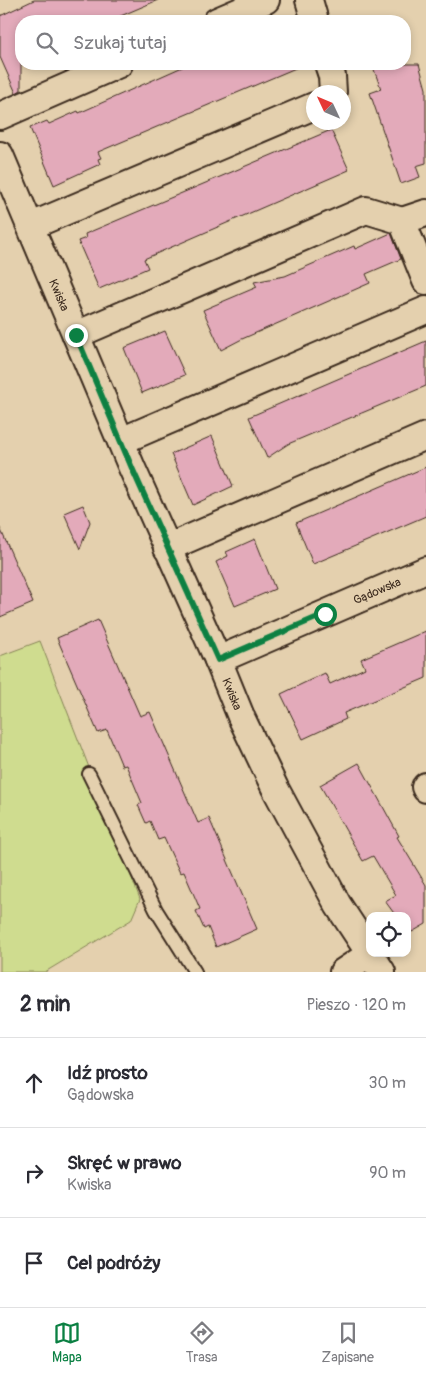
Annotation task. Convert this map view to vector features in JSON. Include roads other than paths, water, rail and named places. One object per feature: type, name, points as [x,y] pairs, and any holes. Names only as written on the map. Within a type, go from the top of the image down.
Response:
[{"type":"street","points":[[231,15],[266,0]]},
{"type":"street","points":[[308,0],[313,15]]},
{"type":"street","points":[[0,116],[105,70]]},
{"type":"street","points":[[330,70],[333,85]]},
{"type":"street","points":[[31,226],[306,109]]},
{"type":"street","name":"Kwiska","points":[[0,155],[167,548],[274,788],[338,905],[376,963]]},
{"type":"street","points":[[76,335],[366,210],[402,221],[426,213]]},
{"type":"street","points":[[402,221],[426,281]]},
{"type":"street","points":[[121,441],[426,310]]},
{"type":"street","points":[[167,548],[426,436]]},
{"type":"street","name":"Gądowska","points":[[218,660],[426,570]]},
{"type":"street","points":[[343,972],[376,963]]},
{"type":"lane","points":[[89,774],[156,910],[195,972]]}]
